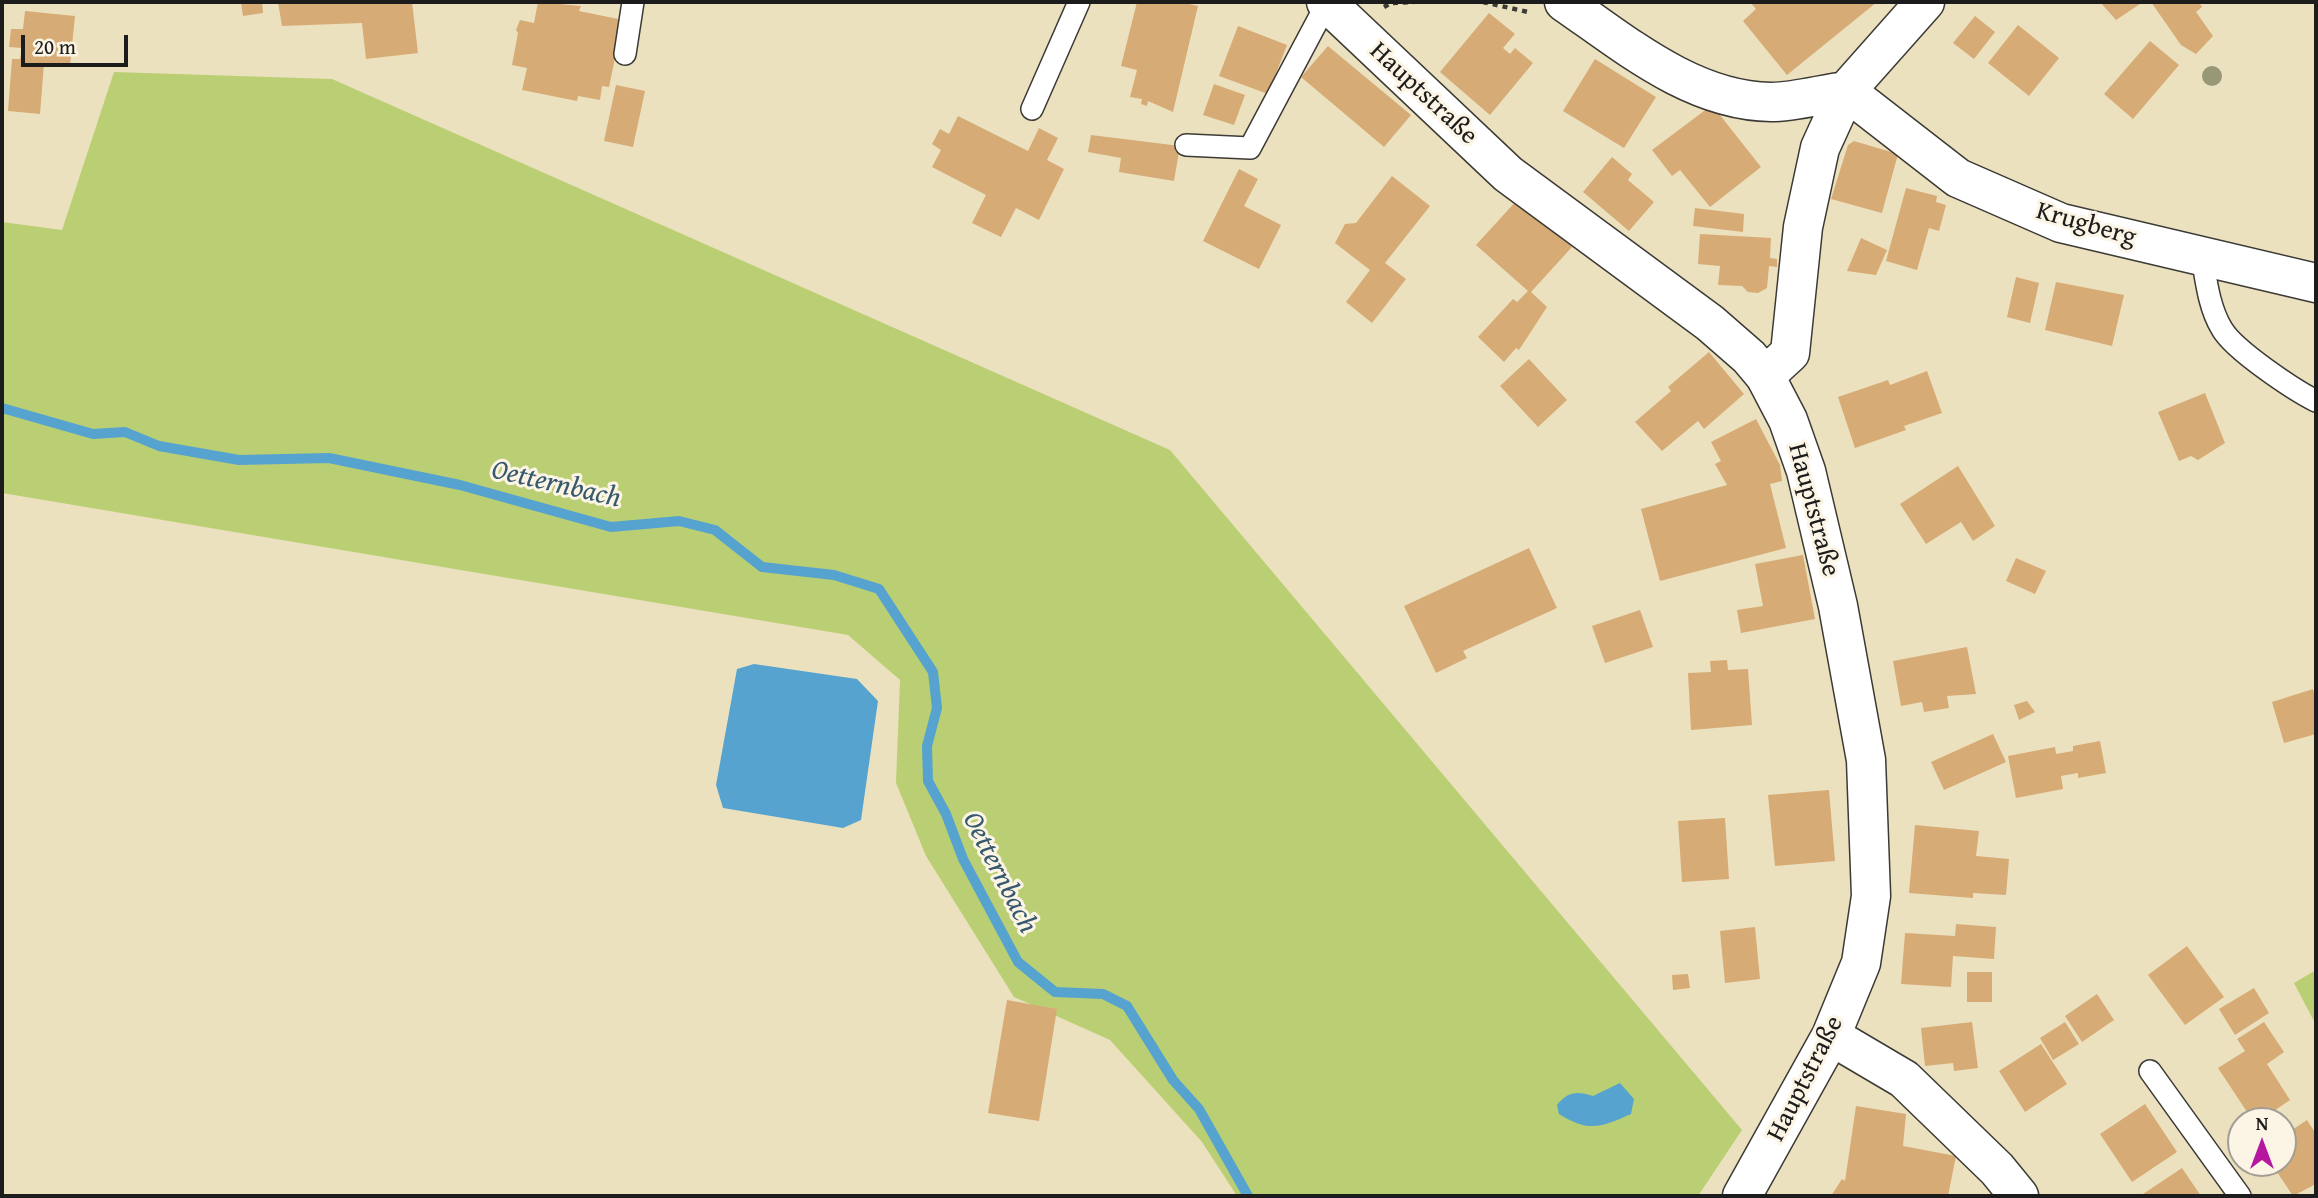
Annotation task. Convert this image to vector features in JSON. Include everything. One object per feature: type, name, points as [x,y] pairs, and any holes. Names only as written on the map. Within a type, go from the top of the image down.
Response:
[{"type":"main road","name":"Hauptstraße","points":[[1326,2],[1508,174],[1710,323],[1749,357],[1765,376],[1788,420],[1806,471],[1838,606],[1866,760],[1871,896],[1861,963],[1831,1037],[1742,1196]]},
{"type":"main road","points":[[1564,2],[1657,65],[1712,92],[1771,102],[1846,91]]},
{"type":"main road","points":[[1765,376],[1790,353],[1809,200],[1821,148],[1846,91],[1925,2]]},
{"type":"main road","name":"Krugberg","points":[[1846,91],[1958,178],[2061,223],[2316,283]]},
{"type":"main road","points":[[1831,1037],[1903,1079],[1997,1169],[2019,1196]]},
{"type":"lane","points":[[625,54],[633,2]]},
{"type":"lane","points":[[1032,109],[1079,2]]},
{"type":"lane","points":[[1186,145],[1250,148],[1326,2]]},
{"type":"lane","points":[[2203,256],[2209,293],[2222,330],[2250,358],[2316,401]]},
{"type":"lane","points":[[2150,1071],[2240,1196]]},
{"type":"green space","points":[[114,72],[332,79],[1170,450],[1742,1130],[1698,1196],[1237,1196],[1202,1142],[1110,1040],[1014,997],[926,856],[896,783],[900,680],[848,635],[2,493],[2,222],[62,230]]},
{"type":"green space","points":[[2316,970],[2316,1025],[2294,983]]},
{"type":"water","points":[[754,664],[857,679],[878,701],[861,820],[843,828],[723,808],[716,785],[737,669]]},
{"type":"water","points":[[1620,1083],[1634,1099],[1631,1114],[1603,1125],[1587,1126],[1559,1114],[1557,1105],[1569,1095],[1582,1093],[1593,1096]]},
{"type":"building","points":[[241,2],[262,2],[263,13],[243,16]]},
{"type":"building","points":[[278,2],[412,2],[418,53],[366,59],[362,23],[282,26]]},
{"type":"building","points":[[538,2],[581,6],[579,11],[623,20],[609,87],[602,86],[600,100],[578,96],[577,101],[522,90],[527,68],[512,65],[518,33],[516,30],[520,20],[534,23]]},
{"type":"building","points":[[1137,2],[1180,2],[1198,6],[1173,112],[1148,101],[1147,106],[1141,104],[1142,99],[1130,97],[1137,70],[1121,66]]},
{"type":"building","points":[[1750,2],[1877,2],[1787,75],[1743,21],[1756,9]]},
{"type":"building","points":[[2100,2],[2143,2],[2116,20]]},
{"type":"building","points":[[2151,2],[2199,2],[2202,7],[2196,12],[2213,36],[2196,54],[2181,45]]},
{"type":"building","points":[[25,11],[75,16],[70,66],[44,64],[40,114],[8,111],[12,59],[20,59],[22,48],[9,47],[11,29],[23,29]]},
{"type":"building","points":[[1489,13],[1515,34],[1503,48],[1510,54],[1515,48],[1533,63],[1490,115],[1440,72]]},
{"type":"building","points":[[1975,16],[1995,32],[1974,59],[1953,43]]},
{"type":"building","points":[[2018,25],[2059,58],[2029,96],[1988,63]]},
{"type":"building","points":[[1238,26],[1287,45],[1268,94],[1219,76]]},
{"type":"building","points":[[2150,41],[2179,65],[2133,119],[2104,94]]},
{"type":"building","points":[[1328,46],[1411,115],[1384,147],[1301,77]]},
{"type":"building","points":[[1595,59],[1656,97],[1624,148],[1563,111]]},
{"type":"building","points":[[1214,84],[1245,95],[1234,125],[1203,115]]},
{"type":"building","points":[[616,85],[645,91],[633,147],[604,141]]},
{"type":"building","points":[[1712,105],[1761,167],[1710,207],[1680,170],[1672,176],[1652,150]]},
{"type":"building","points":[[958,116],[1028,151],[1039,128],[1058,138],[1047,160],[1064,169],[1039,220],[1016,208],[1001,237],[972,223],[986,195],[932,167],[941,150],[932,144],[940,129],[949,134]]},
{"type":"building","points":[[1091,135],[1180,146],[1174,181],[1119,172],[1121,158],[1088,152]]},
{"type":"building","points":[[1854,141],[1898,154],[1882,213],[1831,199],[1848,145]]},
{"type":"building","points":[[1612,157],[1632,174],[1628,180],[1654,202],[1629,231],[1583,192]]},
{"type":"building","points":[[1239,169],[1258,179],[1244,206],[1281,225],[1259,269],[1203,241]]},
{"type":"building","points":[[1392,176],[1430,206],[1385,263],[1406,279],[1372,323],[1346,302],[1370,270],[1335,243],[1345,224],[1356,223]]},
{"type":"building","points":[[1906,188],[1937,196],[1936,202],[1946,205],[1939,231],[1929,228],[1917,270],[1886,261]]},
{"type":"building","points":[[1518,199],[1572,247],[1531,292],[1547,307],[1519,350],[1516,348],[1504,362],[1478,337],[1513,299],[1517,302],[1528,291],[1476,245]]},
{"type":"building","points":[[1695,208],[1744,214],[1743,232],[1693,226]]},
{"type":"building","points":[[1700,234],[1771,238],[1770,258],[1777,259],[1777,267],[1769,266],[1767,288],[1758,293],[1748,292],[1742,286],[1718,285],[1720,266],[1698,264]]},
{"type":"building","points":[[1861,238],[1887,250],[1876,275],[1847,271]]},
{"type":"building","points":[[2016,277],[2039,283],[2030,323],[2007,317]]},
{"type":"building","points":[[2056,282],[2124,295],[2112,346],[2045,330]]},
{"type":"building","points":[[1709,352],[1744,394],[1704,429],[1698,421],[1662,451],[1635,422],[1671,391],[1668,387]]},
{"type":"building","points":[[1529,359],[1567,400],[1538,427],[1500,386]]},
{"type":"building","points":[[1927,371],[1942,413],[1904,426],[1906,430],[1855,448],[1838,397],[1888,380],[1890,385]]},
{"type":"building","points":[[2205,393],[2225,443],[2198,460],[2191,456],[2179,461],[2158,412]]},
{"type":"building","points":[[1756,419],[1780,465],[1782,481],[1770,484],[1786,548],[1660,581],[1641,509],[1727,485],[1715,464],[1721,461],[1711,442]]},
{"type":"building","points":[[1958,466],[1995,526],[1973,541],[1961,522],[1926,544],[1900,504]]},
{"type":"building","points":[[1529,548],[1557,608],[1463,651],[1467,658],[1436,673],[1404,606]]},
{"type":"building","points":[[1803,555],[1815,619],[1741,633],[1737,610],[1763,606],[1755,564]]},
{"type":"building","points":[[2016,558],[2046,571],[2035,594],[2006,581]]},
{"type":"building","points":[[1640,610],[1653,647],[1605,663],[1592,626]]},
{"type":"building","points":[[1967,647],[1976,694],[1947,696],[1949,708],[1924,712],[1922,702],[1901,706],[1893,661]]},
{"type":"building","points":[[1727,660],[1728,670],[1748,669],[1752,725],[1691,730],[1688,673],[1711,672],[1710,661]]},
{"type":"building","points":[[2313,689],[2316,700],[2316,734],[2284,743],[2272,702]]},
{"type":"building","points":[[2027,701],[2035,712],[2019,720],[2014,705]]},
{"type":"building","points":[[1993,734],[2006,762],[1944,790],[1931,762]]},
{"type":"building","points":[[2100,741],[2106,773],[2078,778],[2078,773],[2061,776],[2063,789],[2016,798],[2008,756],[2055,747],[2056,754],[2073,751],[2073,746]]},
{"type":"building","points":[[1829,790],[1835,861],[1775,866],[1768,795]]},
{"type":"building","points":[[1725,818],[1729,879],[1682,882],[1678,821]]},
{"type":"building","points":[[1915,825],[1979,831],[1976,856],[2009,859],[2006,895],[1973,893],[1973,898],[1909,893]]},
{"type":"building","points":[[1956,924],[1996,927],[1994,959],[1953,956],[1951,987],[1901,984],[1905,933],[1955,936]]},
{"type":"building","points":[[1755,927],[1760,979],[1725,983],[1720,931]]},
{"type":"building","points":[[2187,946],[2224,997],[2185,1025],[2148,975]]},
{"type":"building","points":[[1967,972],[1992,972],[1992,1002],[1967,1002]]},
{"type":"building","points":[[1688,974],[1690,988],[1673,990],[1672,975]]},
{"type":"building","points":[[2254,988],[2269,1013],[2235,1035],[2219,1009]]},
{"type":"building","points":[[2097,994],[2114,1020],[2082,1042],[2065,1016]]},
{"type":"building","points":[[1007,1000],[1057,1009],[1039,1121],[988,1113]]},
{"type":"building","points":[[1972,1022],[1978,1068],[1954,1071],[1953,1063],[1925,1066],[1921,1028]]},
{"type":"building","points":[[2065,1022],[2079,1044],[2053,1060],[2040,1038]]},
{"type":"building","points":[[2264,1022],[2284,1052],[2267,1064],[2290,1100],[2280,1107],[2244,1107],[2218,1068],[2245,1051],[2237,1039]]},
{"type":"building","points":[[2041,1044],[2067,1084],[2025,1112],[1999,1071]]},
{"type":"building","points":[[2145,1104],[2177,1152],[2132,1182],[2100,1134]]},
{"type":"building","points":[[1856,1106],[1906,1114],[1903,1146],[1956,1156],[1948,1196],[1831,1196],[1842,1179],[1845,1181]]},
{"type":"building","points":[[2307,1120],[2316,1134],[2316,1184],[2293,1196],[2280,1177],[2297,1177],[2297,1127]]},
{"type":"building","points":[[2182,1168],[2201,1196],[2140,1196]]},
{"type":"waterway","name":"Oetternbach","points":[[2,408],[93,434],[125,432],[159,446],[239,460],[329,458],[460,485],[611,527],[679,521],[715,530],[762,567],[834,575],[879,589],[933,672],[937,708],[927,746],[928,781],[946,814],[963,859],[1018,962],[1055,992],[1103,994],[1127,1006],[1173,1080],[1199,1109],[1248,1196]]}]
